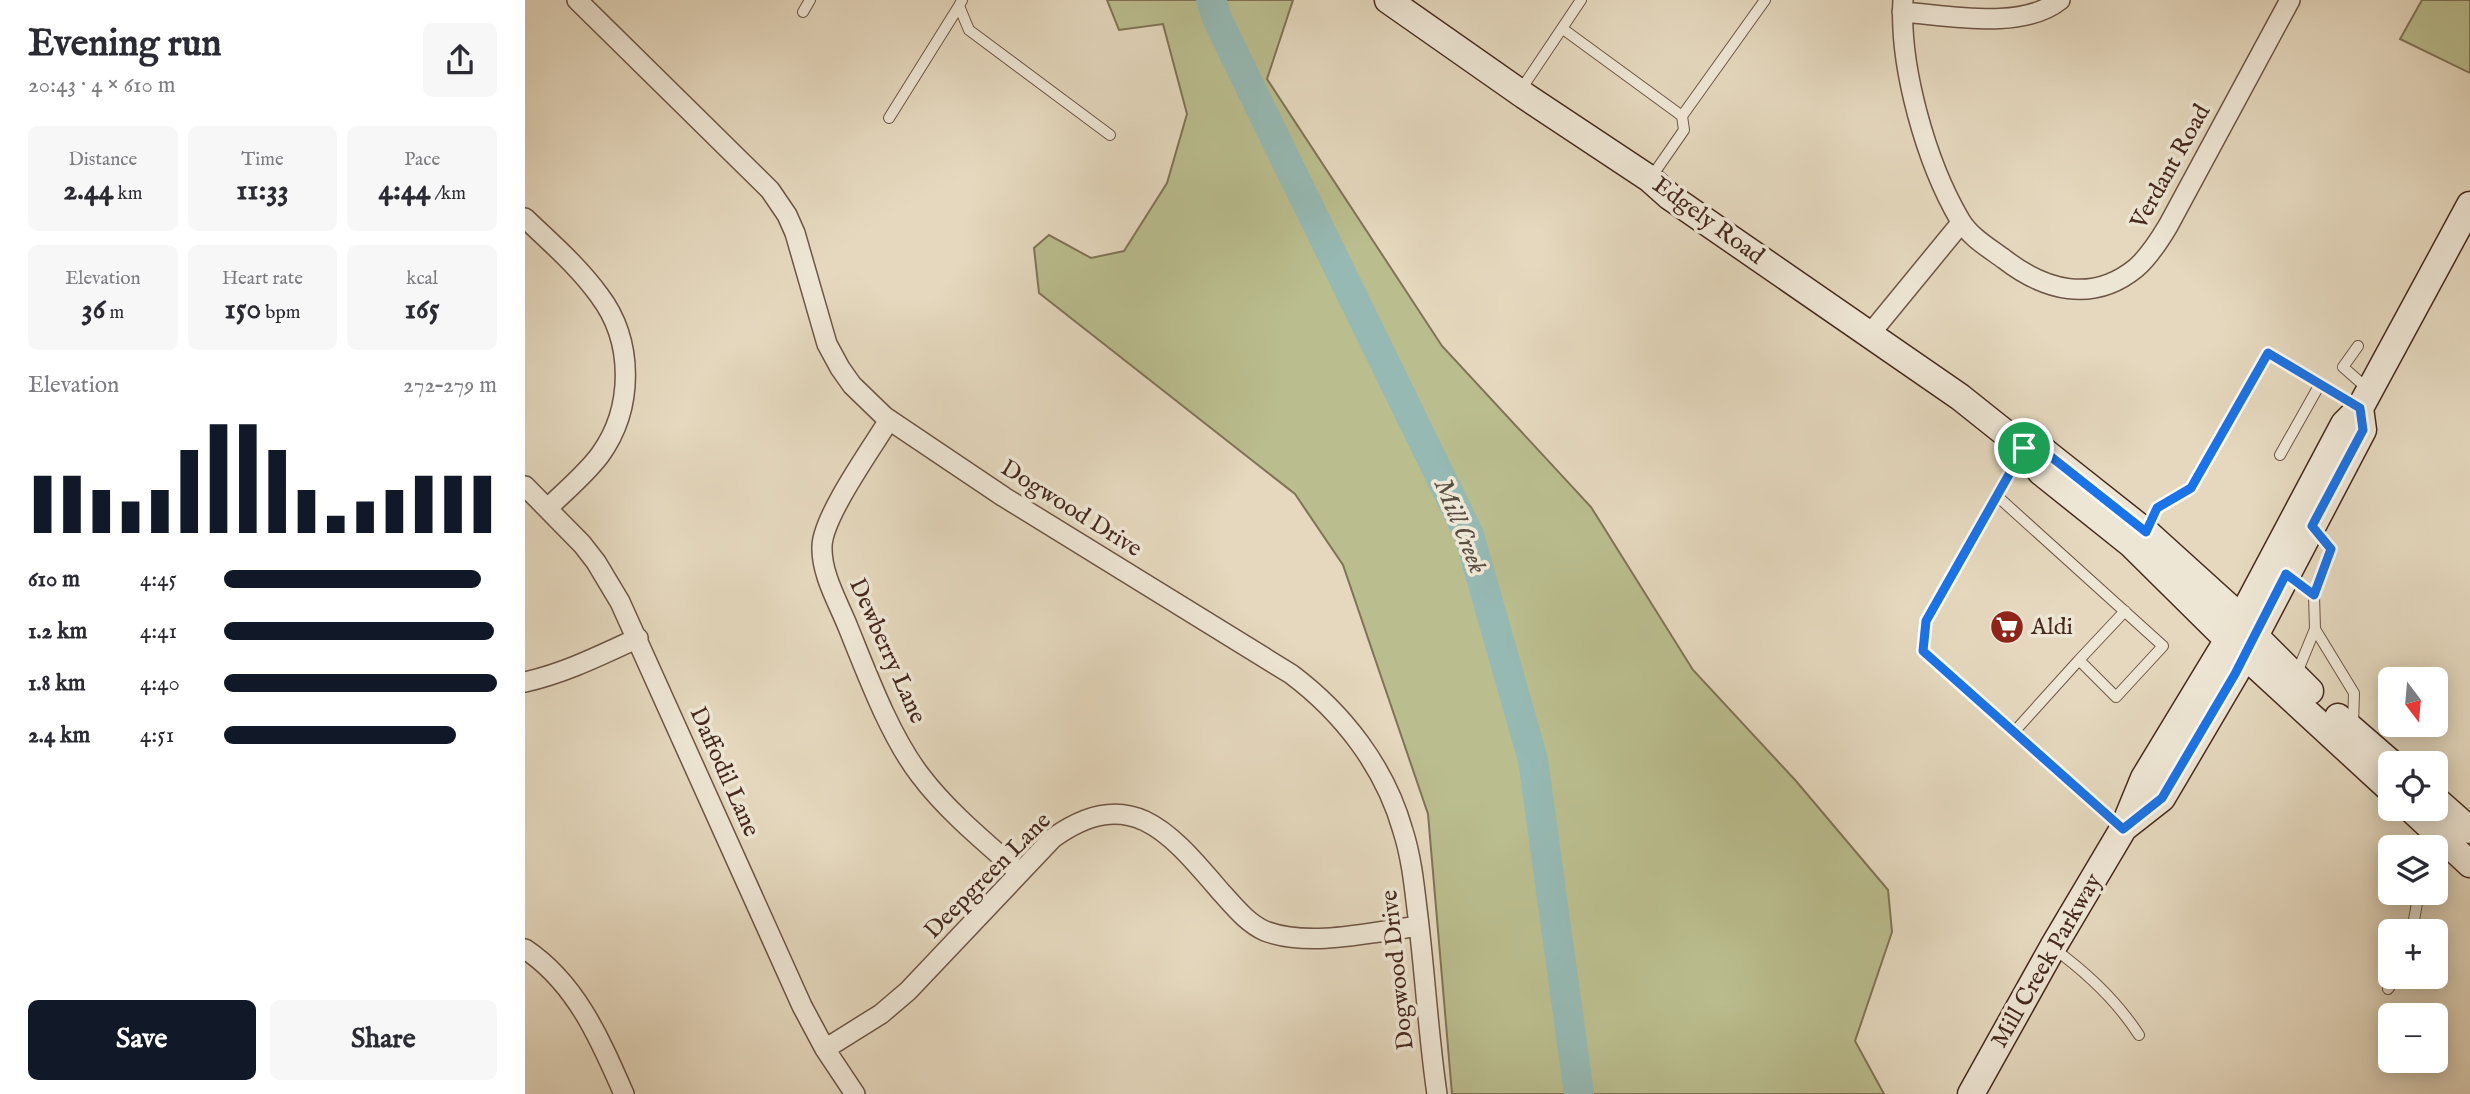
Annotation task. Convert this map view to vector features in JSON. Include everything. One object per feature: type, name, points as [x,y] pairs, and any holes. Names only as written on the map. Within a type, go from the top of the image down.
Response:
[{"type":"main road","name":"Edgely Road","points":[[1388,0],[1650,179],[1669,196],[1960,397],[2024,448],[2041,472],[2242,637],[2295,677],[2378,752]]},
{"type":"main road","points":[[2242,637],[2344,424],[2365,399],[2470,205]]},
{"type":"main road","points":[[2242,637],[2286,574],[2363,430],[2365,399]]},
{"type":"main road","name":"Edgely Road","points":[[2024,448],[2045,452],[2146,532],[2242,637],[2378,777]]},
{"type":"main road","name":"Mill Creek Parkway","points":[[1971,1094],[2123,829],[2162,798],[2242,637]]},
{"type":"main road","points":[[2448,811],[2470,830]]},
{"type":"main road","points":[[2420,821],[2430,835]]},
{"type":"main road","points":[[2448,850],[2470,864]]},
{"type":"street","name":"Dogwood Drive","points":[[577,0],[769,190],[787,215],[795,233],[827,344],[852,385],[889,420],[1004,497],[1244,644],[1317,693],[1357,738],[1393,802],[1404,832],[1419,926],[1437,1094]]},
{"type":"street","points":[[1902,6],[2015,18],[2041,11],[2060,0]]},
{"type":"street","name":"Verdant Road","points":[[1902,6],[1903,42],[1909,83],[1943,186],[1961,223],[1973,236],[2035,280],[2079,290],[2097,288],[2136,268],[2151,252],[2168,226],[2290,0]]},
{"type":"street","points":[[525,218],[587,279],[601,297],[614,319],[625,366],[625,388],[616,425],[601,453],[548,508]]},
{"type":"street","points":[[1870,334],[1961,223]]},
{"type":"street","name":"Dewberry Lane","points":[[889,420],[829,518],[822,547],[825,568],[852,637],[906,754],[943,803],[1019,872]]},
{"type":"street","name":"Daffodil Lane","points":[[525,486],[582,544],[620,602],[802,1006],[825,1049],[855,1094]]},
{"type":"street","points":[[525,682],[548,677],[638,638]]},
{"type":"street","name":"Deepgreen Lane","points":[[825,1049],[881,1014],[908,991],[1053,838],[1066,829],[1104,815],[1142,818],[1155,825],[1179,843],[1238,911],[1262,930],[1297,939],[1419,926]]},
{"type":"street","points":[[525,949],[557,974],[572,992],[624,1094]]},
{"type":"lane","points":[[803,12],[810,0]]},
{"type":"lane","points":[[1519,91],[1581,0]]},
{"type":"lane","points":[[1650,179],[1683,130],[1682,116],[1765,0]]},
{"type":"lane","points":[[889,118],[961,3]]},
{"type":"lane","points":[[961,3],[969,30],[1110,135]]},
{"type":"lane","points":[[1563,29],[1682,116]]},
{"type":"lane","points":[[2358,346],[2343,367],[2365,399]]},
{"type":"lane","points":[[2146,532],[2157,508],[2191,488],[2268,353],[2320,384],[2365,399]]},
{"type":"lane","points":[[2280,455],[2320,384]]},
{"type":"lane","points":[[2024,448],[1926,621],[1923,651],[2123,829]]},
{"type":"lane","points":[[1997,496],[2163,646],[2116,697],[2079,660]]},
{"type":"lane","points":[[2295,677],[2315,629],[2314,595],[2331,549],[2312,526]]},
{"type":"lane","points":[[2286,574],[2314,595]]},
{"type":"lane","points":[[2014,732],[2125,611]]},
{"type":"lane","points":[[2315,629],[2354,693],[2353,731]]},
{"type":"lane","points":[[2053,947],[2074,963],[2126,1014],[2139,1035]]},
{"type":"green space","points":[[1107,0],[1293,0],[1267,79],[1442,346],[1591,507],[1693,670],[1796,781],[1888,890],[1892,932],[1855,1041],[1884,1094],[1452,1094],[1428,814],[1343,565],[1295,494],[1039,293],[1034,248],[1049,235],[1091,258],[1124,251],[1167,183],[1187,114],[1163,24],[1119,30]]},
{"type":"green space","points":[[2422,0],[2470,0],[2470,73],[2400,39]]},
{"type":"waterway","name":"Mill Creek","points":[[1211,0],[1218,21],[1469,535],[1533,760],[1579,1094]]},
{"type":"place","name":"Aldi","points":[[2007,627]]},
{"type":"route","points":[[2268,353],[2360,408],[2363,430],[2312,526],[2331,549],[2314,595],[2286,574],[2235,674],[2162,798],[2123,829],[1923,651],[1926,621],[2024,448],[2045,452],[2146,532],[2157,508],[2191,488],[2268,353]]}]
